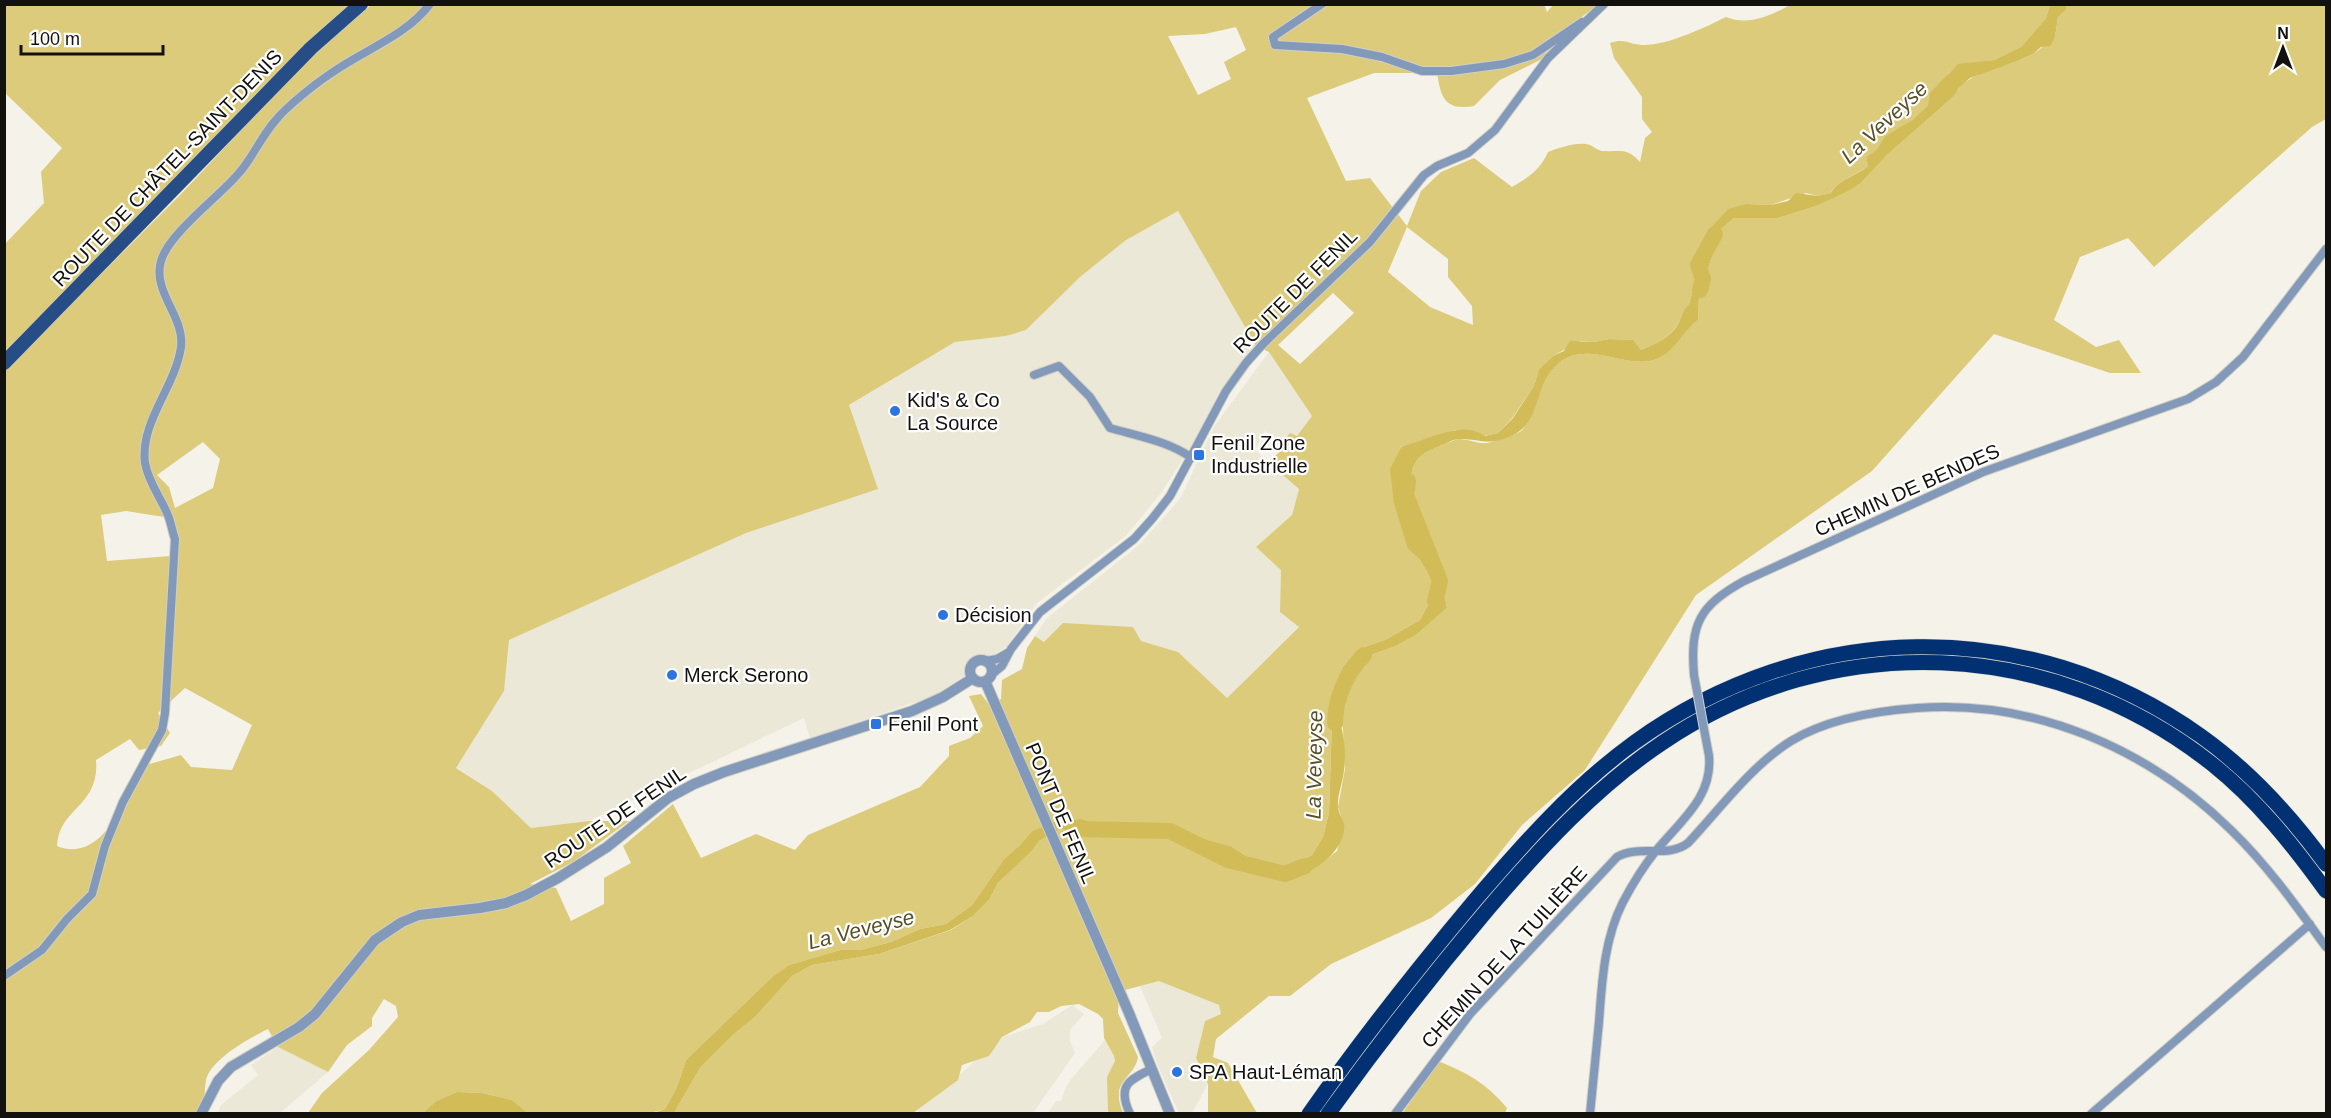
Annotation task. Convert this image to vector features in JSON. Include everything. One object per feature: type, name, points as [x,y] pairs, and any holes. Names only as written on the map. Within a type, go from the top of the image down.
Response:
[{"type":"highway","points":[[1309,1113],[1381,1016],[1453,926],[1531,837],[1593,776],[1653,729],[1706,698],[1759,675],[1808,660],[1884,648],[1945,647],[2013,655],[2089,677],[2159,710],[2222,753],[2272,798],[2326,864]]},
{"type":"highway","points":[[1328,1113],[1464,937],[1537,854],[1603,789],[1662,743],[1713,712],[1763,690],[1819,674],[1885,663],[1961,663],[2035,676],[2107,701],[2172,736],[2221,772],[2271,821],[2326,891]]},
{"type":"main road","name":"ROUTE DE CHÂTEL-SAINT-DENIS","points":[[4,363],[311,48],[361,4]]},
{"type":"street","points":[[4,976],[42,950],[67,919],[92,894],[105,846],[123,802],[162,730],[165,714],[175,539],[168,515],[148,476],[145,454],[151,422],[174,371],[181,349],[181,336],[161,287],[161,259],[166,250],[201,210],[239,174],[276,119],[329,74],[408,27],[430,4]]},
{"type":"street","points":[[1322,4],[1273,37],[1275,45],[1342,49],[1382,57],[1422,71],[1451,71],[1504,64],[1533,55],[1595,14]]},
{"type":"street","name":"ROUTE DE FENIL","points":[[988,679],[1002,666],[1011,650],[1040,612],[1098,569],[1140,532],[1170,496],[1226,391],[1241,369],[1263,344],[1370,242],[1424,175],[1437,166],[1473,149],[1495,130],[1548,58],[1604,4]]},
{"type":"street","name":"CHEMIN DE BENDES","points":[[1590,1113],[1602,990],[1610,940],[1622,904],[1655,852],[1701,798],[1708,783],[1709,756],[1692,652],[1694,634],[1702,614],[1720,594],[1753,576],[1983,472],[2188,399],[2216,382],[2243,357],[2326,249]]},
{"type":"street","points":[[1034,375],[1059,366],[1090,398],[1110,428],[1156,441],[1182,451],[1192,458]]},
{"type":"street","name":"ROUTE DE FENIL","points":[[986,661],[1001,658],[1011,650]]},
{"type":"street","points":[[978,661],[986,661],[991,667],[988,679],[978,681],[970,672],[972,665],[978,661]]},
{"type":"street","name":"ROUTE DE FENIL","points":[[201,1113],[218,1081],[231,1067],[299,1027],[315,1014],[375,940],[402,922],[419,915],[480,909],[506,903],[526,895],[607,847],[668,798],[694,784],[724,772],[912,711],[943,698],[973,678]]},
{"type":"street","name":"PONT DE FENIL","points":[[988,679],[992,699],[1152,1069]]},
{"type":"street","name":"CHEMIN DE LA TUILIÈRE","points":[[1395,1113],[1470,1014],[1617,857],[1625,852],[1655,852],[1681,848],[1689,843],[1768,757],[1793,740],[1842,721],[1905,708],[1957,706],[2028,717],[2107,742],[2146,763],[2192,795],[2232,831],[2273,877],[2326,947]]},
{"type":"street","points":[[2091,1113],[2310,924]]},
{"type":"street","points":[[1130,1113],[1124,1097],[1126,1085],[1135,1076],[1152,1069],[1170,1113]]},
{"type":"shaded area","points":[[1544,4],[1547,12],[1553,5],[1598,5],[1557,35],[1542,59],[1500,80],[1474,106],[1464,107],[1450,104],[1440,89],[1437,73],[1374,73],[1307,98],[1346,181],[1370,178],[1407,226],[1421,191],[1441,172],[1474,158],[1512,187],[1533,173],[1548,152],[1569,145],[1585,144],[1602,151],[1623,151],[1631,154],[1640,162],[1645,138],[1652,132],[1642,119],[1642,97],[1614,58],[1610,43],[1623,41],[1652,45],[1662,43],[1685,36],[1726,17],[1734,20],[1751,20],[1775,13],[1790,5],[2050,5],[2046,18],[2021,47],[1994,60],[1958,65],[1949,73],[1928,105],[1913,121],[1885,136],[1876,150],[1866,157],[1868,166],[1842,182],[1831,193],[1818,196],[1806,193],[1771,205],[1746,204],[1711,228],[1689,304],[1683,311],[1677,326],[1663,339],[1641,350],[1632,340],[1580,341],[1553,356],[1539,369],[1534,386],[1513,417],[1498,433],[1484,436],[1455,430],[1401,446],[1408,549],[1420,560],[1434,584],[1428,605],[1420,620],[1385,640],[1358,649],[1343,667],[1332,719],[1329,813],[1323,837],[1312,855],[1296,863],[1279,867],[1253,860],[1232,847],[1201,854],[1285,874],[1300,875],[1321,864],[1337,851],[1344,825],[1338,807],[1345,769],[1343,728],[1335,707],[1349,673],[1368,656],[1396,646],[1416,635],[1447,608],[1440,582],[1409,511],[1410,483],[1416,462],[1428,451],[1455,440],[1486,443],[1521,431],[1533,411],[1548,376],[1560,362],[1569,357],[1592,354],[1638,362],[1665,355],[1698,320],[1699,297],[1721,229],[1734,218],[1778,218],[1816,206],[1861,183],[1887,155],[1953,97],[1968,80],[1988,70],[2021,60],[2055,37],[2058,17],[2066,10],[2066,5],[2326,5],[2326,119],[2312,127],[2154,267],[2128,238],[2080,257],[2054,320],[2096,347],[2119,340],[2141,373],[2110,373],[1994,334],[1872,471],[1696,595],[1585,770],[1522,825],[1475,884],[1431,918],[1331,964],[1290,996],[1269,996],[1216,1039],[1213,1057],[1228,1063],[1257,1113],[1208,1113],[1208,1084],[1196,1058],[1205,1021],[1221,1014],[1219,1005],[1159,981],[1125,990],[1119,997],[1118,1013],[1138,1057],[1136,1065],[1124,1081],[1119,1093],[1123,1113],[1108,1111],[1107,1077],[1115,1061],[1104,1038],[1103,1019],[1079,1004],[1061,1006],[1049,1012],[1037,1012],[1030,1022],[1002,1037],[989,1056],[962,1065],[958,1080],[913,1113],[674,1113],[700,1068],[734,1034],[755,1017],[792,976],[812,965],[879,954],[951,930],[973,916],[989,900],[998,883],[1031,852],[1039,841],[1061,829],[1083,834],[1097,825],[1082,819],[1058,820],[1032,831],[1004,859],[972,905],[946,924],[920,929],[891,942],[860,950],[840,950],[789,965],[772,977],[686,1060],[677,1087],[665,1109],[650,1113],[528,1113],[512,1100],[482,1093],[457,1092],[436,1101],[423,1113],[308,1113],[322,1093],[369,1050],[398,1017],[396,1006],[384,999],[372,1018],[372,1026],[347,1045],[328,1072],[278,1047],[268,1029],[242,1044],[223,1057],[209,1072],[206,1080],[203,1113],[5,1113],[4,371],[181,194],[308,59],[371,5]],"holes":[[[1236,27],[1246,50],[1224,62],[1231,79],[1198,95],[1168,36],[1205,34]],[[1178,211],[1256,346],[1269,352],[1312,416],[1297,436],[1290,433],[1283,442],[1284,448],[1268,462],[1299,489],[1292,515],[1256,547],[1281,570],[1280,612],[1299,627],[1227,698],[1178,652],[1141,641],[1133,627],[1063,623],[1044,642],[1035,636],[1027,648],[1022,669],[1002,680],[1001,699],[991,707],[981,694],[969,696],[983,726],[970,738],[949,746],[949,756],[920,787],[808,835],[795,850],[756,834],[701,858],[673,804],[623,846],[631,863],[604,878],[604,904],[571,921],[556,888],[530,884],[573,862],[629,821],[589,821],[531,828],[492,791],[456,768],[504,691],[509,640],[746,533],[878,489],[849,405],[955,342],[1006,336],[1026,330],[1080,277],[1126,240]],[[1407,227],[1448,259],[1448,277],[1472,306],[1473,325],[1430,307],[1388,272]],[[1333,293],[1354,313],[1300,364],[1278,345]],[[203,442],[220,459],[213,488],[175,508],[169,487],[157,475]],[[126,511],[164,517],[173,540],[170,556],[107,561],[101,515]],[[185,688],[252,725],[232,770],[191,767],[181,755],[146,765],[122,809],[100,837],[87,846],[73,849],[57,846],[59,833],[64,823],[92,788],[96,776],[96,760],[130,739],[139,750],[161,746],[170,733],[158,713]]]},
{"type":"shaded area","points":[[5,5],[351,5],[326,25],[5,353],[4,245],[44,203],[41,172],[62,148],[5,93]]},
{"type":"shaded area","points":[[2050,5],[2066,5],[2066,10],[2058,17],[2055,37],[2050,46],[2041,47],[2020,60],[1970,78],[1953,97],[1887,155],[1861,183],[1816,206],[1778,218],[1734,218],[1721,229],[1699,297],[1698,320],[1665,355],[1638,362],[1592,354],[1569,357],[1557,364],[1549,374],[1530,419],[1513,435],[1491,442],[1459,439],[1428,451],[1419,458],[1411,475],[1409,511],[1440,582],[1447,608],[1416,635],[1396,646],[1368,656],[1349,673],[1335,707],[1345,746],[1344,770],[1338,802],[1344,832],[1336,849],[1323,863],[1306,872],[1285,874],[1197,851],[1173,835],[1175,831],[1232,847],[1253,860],[1279,867],[1296,863],[1312,855],[1323,837],[1329,813],[1335,688],[1343,667],[1358,649],[1385,640],[1420,620],[1428,605],[1434,584],[1420,560],[1408,549],[1394,503],[1390,469],[1402,446],[1455,430],[1476,431],[1485,436],[1498,433],[1513,418],[1534,386],[1539,369],[1553,356],[1564,351],[1570,341],[1633,340],[1641,350],[1664,339],[1677,326],[1683,311],[1689,304],[1711,228],[1728,209],[1746,204],[1771,205],[1788,201],[1796,193],[1818,196],[1831,193],[1842,181],[1868,166],[1866,157],[1876,150],[1885,136],[1913,120],[1928,105],[1930,93],[1958,64],[1994,60],[2021,47],[2046,18]]},
{"type":"shaded area","points":[[1178,211],[1256,346],[1161,493],[1126,536],[1037,603],[1007,646],[936,695],[810,738],[804,718],[589,821],[531,828],[492,791],[456,767],[504,691],[509,640],[746,533],[877,489],[848,406],[955,342],[1006,336],[1026,330],[1080,277],[1126,240]]},
{"type":"shaded area","points":[[1269,352],[1312,416],[1297,437],[1290,434],[1283,442],[1265,431],[1255,450],[1299,489],[1292,515],[1256,547],[1282,570],[1280,612],[1299,626],[1226,699],[1178,652],[1141,641],[1044,642],[1035,636],[1047,618],[1139,545],[1180,499],[1215,425]]},
{"type":"shaded area","points":[[1082,819],[1098,825],[1098,831],[1083,834],[1061,829],[1039,841],[1031,852],[998,883],[989,900],[973,916],[950,930],[879,954],[812,965],[792,976],[755,1017],[734,1034],[700,1068],[674,1113],[650,1114],[665,1109],[677,1087],[686,1060],[772,977],[789,965],[840,950],[860,950],[891,942],[920,929],[946,924],[972,905],[1004,859],[1032,831],[1058,820]]},
{"type":"shaded area","points":[[1159,981],[1219,1005],[1221,1014],[1205,1021],[1196,1058],[1208,1084],[1192,1113],[1179,1113],[1157,1064],[1152,1047],[1162,1038],[1140,986]]},
{"type":"shaded area","points":[[1072,1005],[1084,1014],[1070,1030],[1070,1041],[1075,1053],[1033,1113],[920,1114],[917,1110],[1005,1036],[1043,1024]]},
{"type":"shaded area","points":[[1105,1040],[1115,1062],[1107,1077],[1110,1113],[1047,1114],[1056,1101],[1061,1101],[1072,1078]]},
{"type":"shaded area","points":[[278,1047],[328,1072],[280,1113],[217,1114],[221,1105],[258,1075],[251,1065]]},
{"type":"shaded area","points":[[1438,1061],[1484,1085],[1507,1108],[1505,1113],[1402,1114]]},
{"type":"shaded area","points":[[457,1092],[482,1093],[512,1100],[528,1113],[423,1113],[436,1101]]},
{"type":"waterway","name":"La Veveyse","points":[[1700,290],[1703,279],[1698,265],[1715,234]]},
{"type":"waterway","name":"La Veveyse","points":[[1408,481],[1406,495],[1440,581],[1435,601]]},
{"type":"waterway","name":"La Veveyse","points":[[1335,723],[1337,705],[1343,687],[1352,670],[1364,655]]},
{"type":"waterway","name":"La Veveyse","points":[[1077,829],[1170,831],[1228,860],[1285,874],[1305,866]]},
{"type":"place","name":"Kid's & Co La Source","points":[[895,411]]},
{"type":"place","name":"Fenil Zone Industrielle","points":[[1199,455]]},
{"type":"place","name":"Décision","points":[[943,615]]},
{"type":"place","name":"Merck Serono","points":[[672,675]]},
{"type":"place","name":"Fenil Pont","points":[[876,724]]},
{"type":"place","name":"SPA Haut-Léman","points":[[1177,1072]]}]
